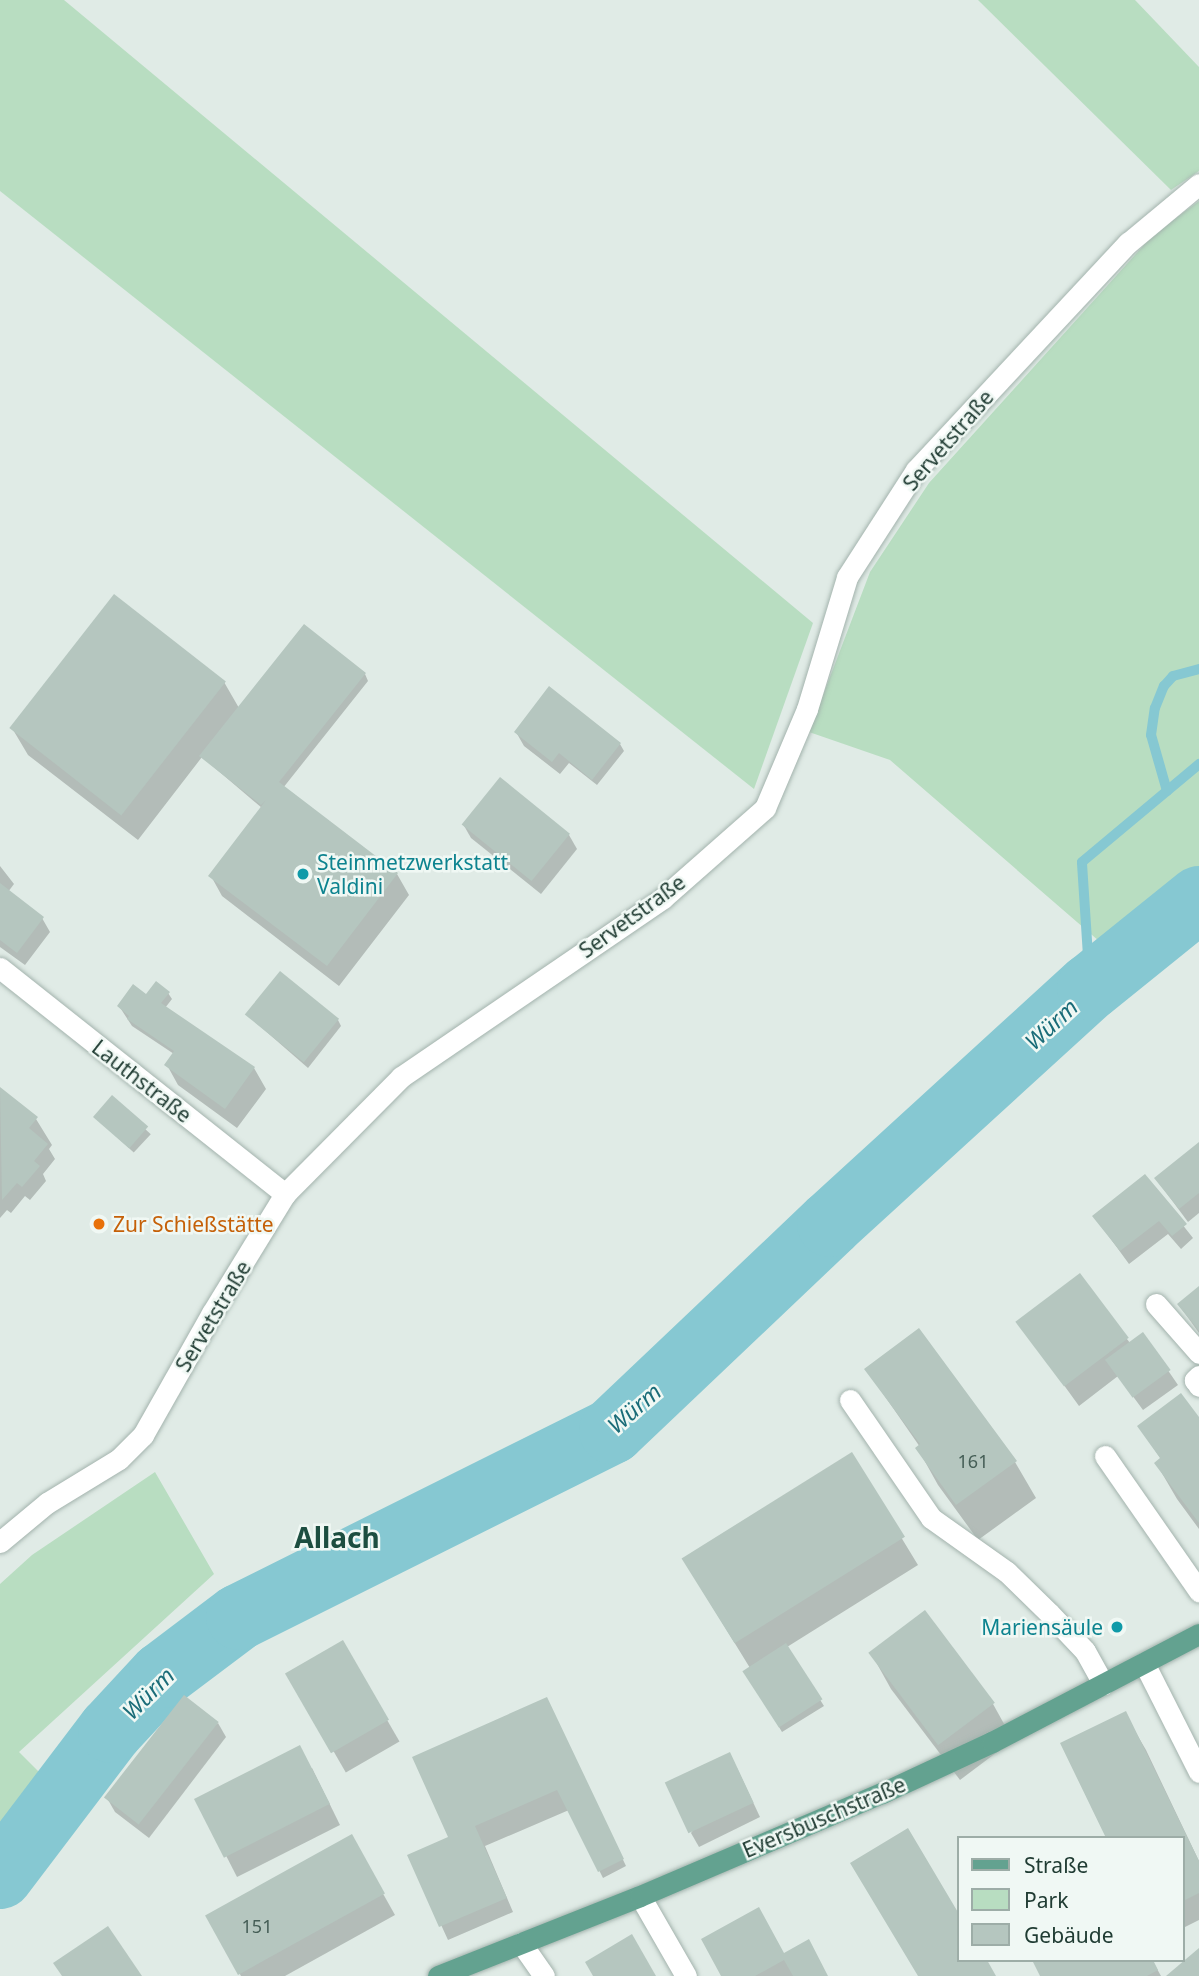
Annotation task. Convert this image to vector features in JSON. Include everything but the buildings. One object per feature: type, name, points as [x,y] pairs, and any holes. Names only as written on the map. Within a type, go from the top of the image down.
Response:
[{"type":"main road","name":"Eversbuschstraße","points":[[438,1976],[640,1896],[894,1787],[992,1742],[1199,1633]]},
{"type":"street","name":"Servetstraße","points":[[0,1542],[47,1503],[119,1459],[144,1435],[212,1313],[285,1194],[401,1077],[663,898],[765,808],[807,709],[846,577],[916,470],[1128,243],[1199,184]]},
{"type":"street","name":"Lauthstraße","points":[[0,968],[285,1194]]},
{"type":"street","points":[[1156,1304],[1199,1353]]},
{"type":"street","points":[[1199,1376],[1195,1380],[1199,1386]]},
{"type":"street","points":[[850,1400],[931,1518],[1006,1572],[1049,1613],[1085,1651],[1103,1684]]},
{"type":"street","points":[[1105,1456],[1199,1591]]},
{"type":"street","points":[[1143,1663],[1199,1772]]},
{"type":"street","points":[[640,1896],[686,1976]]},
{"type":"street","points":[[521,1943],[544,1976]]},
{"type":"green space","points":[[0,0],[64,0],[813,623],[754,789],[0,191]]},
{"type":"green space","points":[[978,0],[1135,0],[1199,67],[1199,171],[1171,190]]},
{"type":"green space","points":[[1199,201],[1199,884],[1114,954],[890,760],[809,732],[870,572],[929,483],[1153,235]]},
{"type":"green space","points":[[155,1472],[214,1574],[19,1752],[39,1772],[0,1823],[0,1584],[32,1555]]},
{"type":"waterway","points":[[1167,791],[1151,735],[1155,708],[1164,686],[1173,676],[1199,669]]},
{"type":"waterway","points":[[1090,987],[1082,862],[1199,764]]},
{"type":"waterway","name":"Würm","points":[[0,1876],[111,1730],[162,1675],[239,1617],[612,1431],[830,1224],[1090,987],[1199,899]]},
{"type":"place","name":"Steinmetzwerkstatt Valdini","points":[[303,874]]},
{"type":"place","name":"Zur Schießstätte","points":[[99,1224]]},
{"type":"place","name":"Mariensäule","points":[[1117,1627]]},
{"type":"district","name":"Allach","points":[[337,1537]]}]
